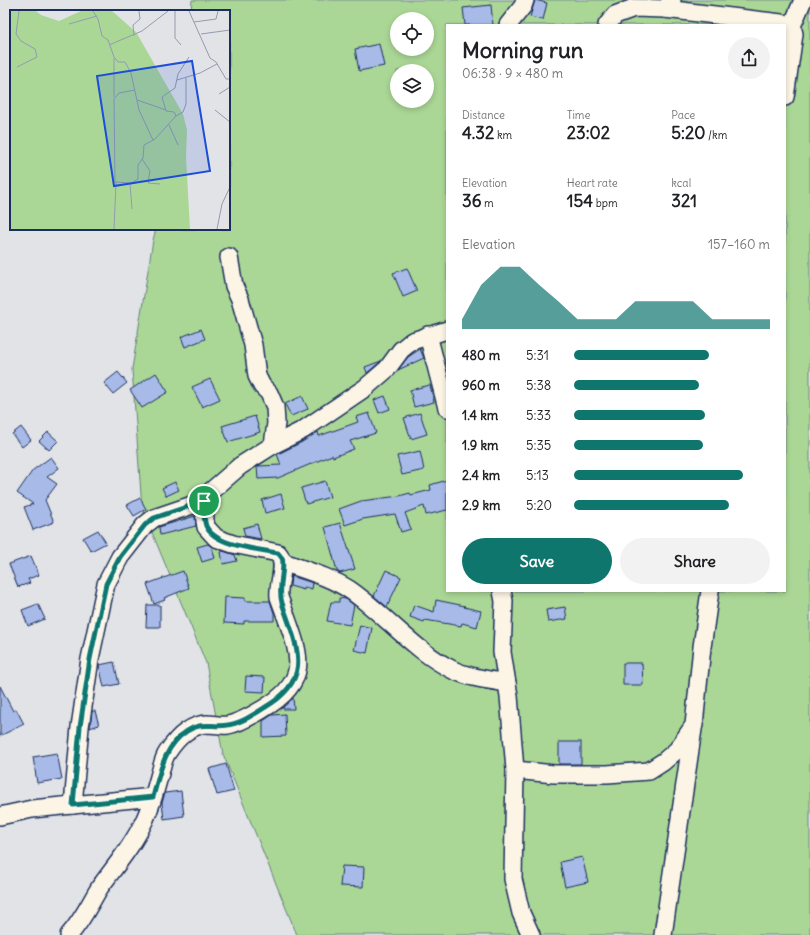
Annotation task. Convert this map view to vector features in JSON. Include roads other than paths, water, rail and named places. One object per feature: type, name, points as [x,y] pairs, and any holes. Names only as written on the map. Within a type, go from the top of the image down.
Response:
[{"type":"street","points":[[509,24],[523,6],[525,0]]},
{"type":"street","points":[[786,90],[794,34],[792,26],[803,0]]},
{"type":"street","points":[[608,24],[615,15],[634,8],[669,5],[785,24]]},
{"type":"street","points":[[786,24],[792,26]]},
{"type":"street","points":[[229,257],[234,286],[240,299],[253,345],[257,376],[262,386],[269,393],[275,407],[276,423],[273,445]]},
{"type":"street","points":[[69,935],[132,843],[145,819],[166,754],[178,739],[186,731],[196,726],[206,724],[227,725],[238,723],[274,702],[290,687],[296,676],[299,662],[296,642],[279,597],[283,562],[282,557],[278,553],[233,544],[216,538],[206,527],[204,501],[210,492],[240,466],[273,445],[303,430],[365,388],[386,369],[401,350],[412,341],[446,330]]},
{"type":"street","points":[[428,335],[446,404]]},
{"type":"street","points":[[73,805],[80,727],[90,659],[106,584],[120,557],[145,525],[154,518],[204,501]]},
{"type":"street","points":[[283,562],[318,574],[350,590],[409,640],[432,657],[454,670],[475,678],[507,683]]},
{"type":"street","points":[[502,592],[504,602],[502,652],[510,703],[516,770],[513,879],[521,913],[531,935]]},
{"type":"street","points":[[663,935],[694,725],[702,647],[710,592]]},
{"type":"street","points":[[516,770],[554,774],[607,774],[649,771],[678,750],[694,725]]},
{"type":"street","points":[[0,816],[32,809],[153,797]]}]
